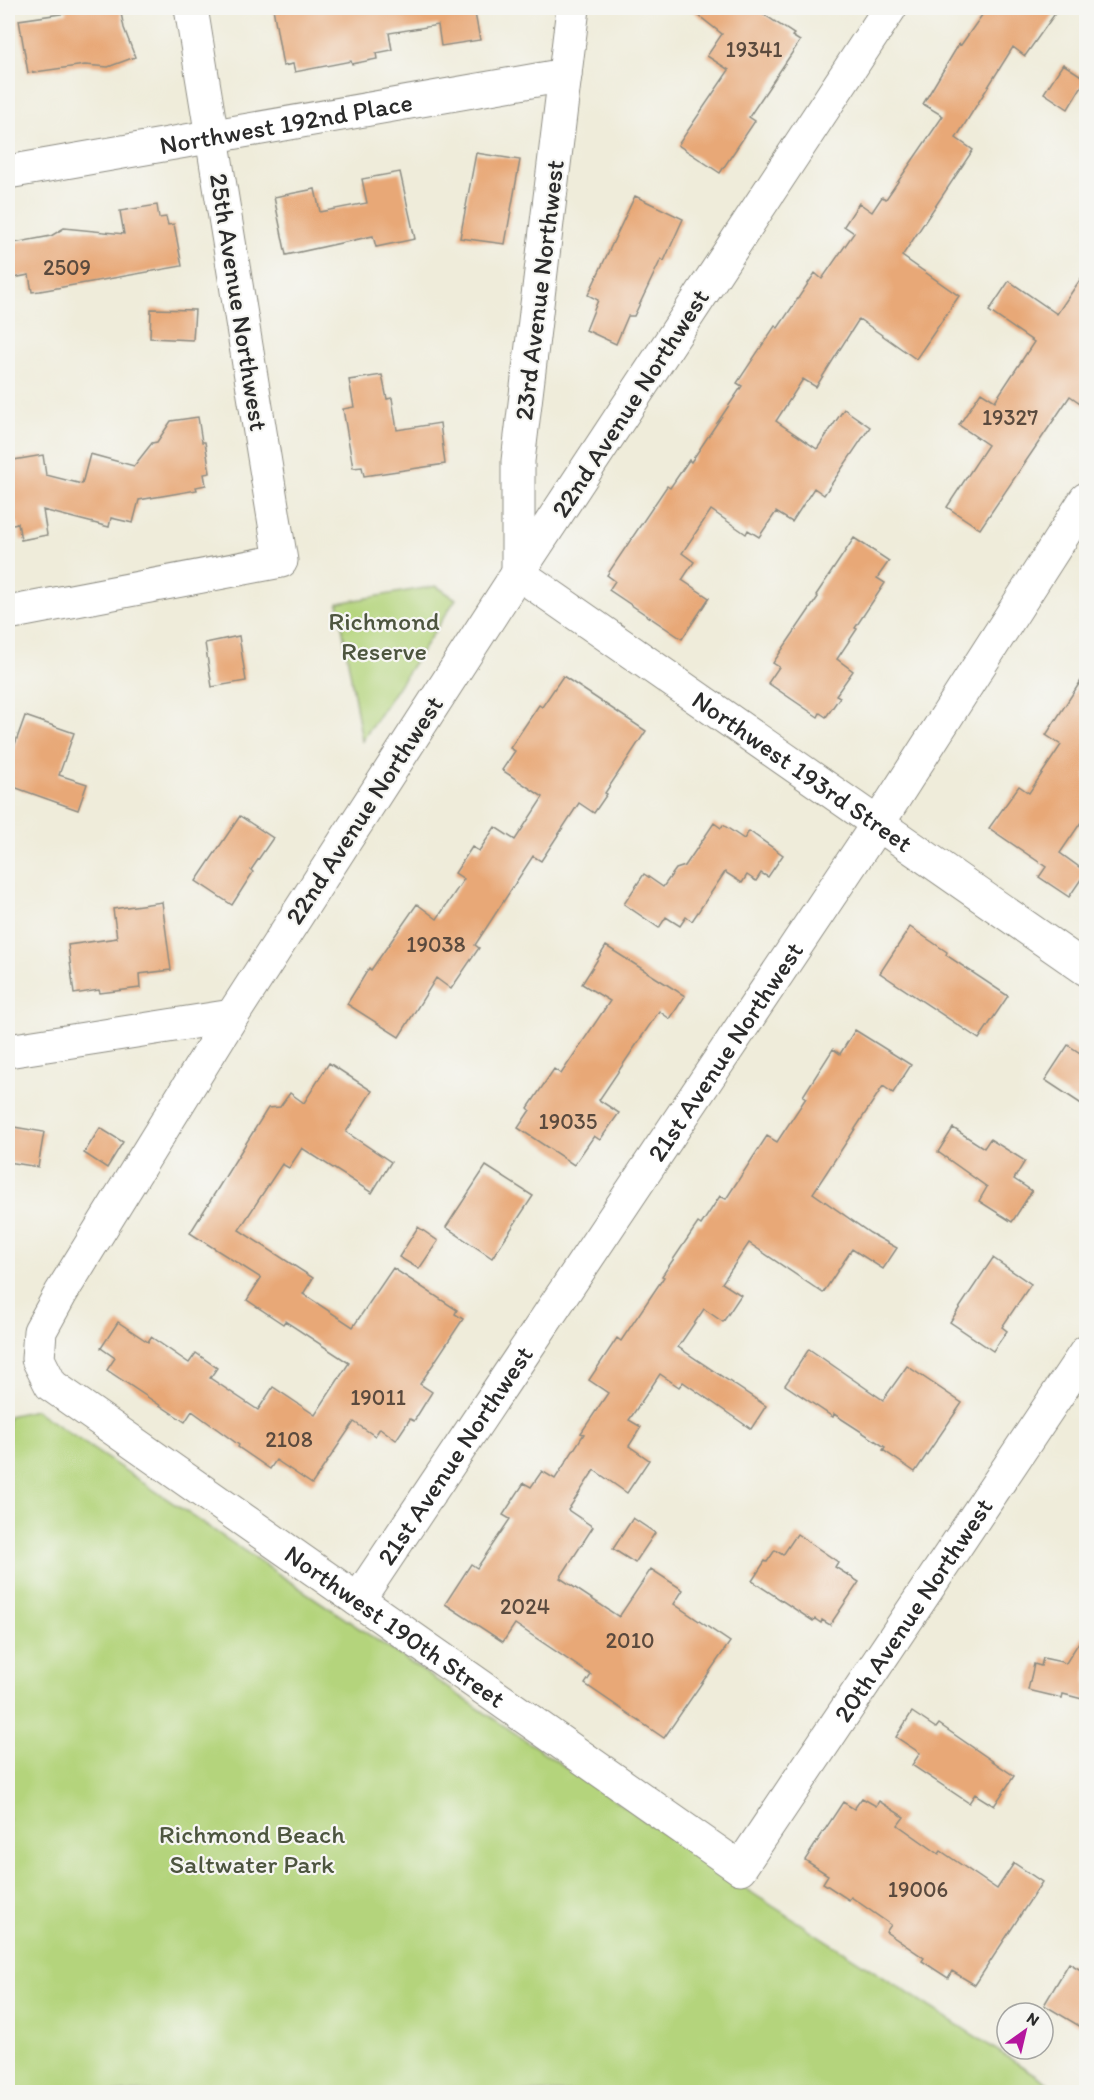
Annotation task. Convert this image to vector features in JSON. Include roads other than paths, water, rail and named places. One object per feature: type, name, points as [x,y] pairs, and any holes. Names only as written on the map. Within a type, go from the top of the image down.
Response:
[{"type":"street","name":"25th Avenue Northwest","points":[[8,613],[281,561],[191,8]]},
{"type":"street","name":"23rd Avenue Northwest","points":[[518,573],[518,461],[573,8]]},
{"type":"street","name":"22nd Avenue Northwest","points":[[51,1385],[38,1359],[40,1332],[60,1293],[231,1016],[518,573],[890,8]]},
{"type":"street","name":"Northwest 192nd Place","points":[[8,172],[565,75]]},
{"type":"street","name":"21st Avenue Northwest","points":[[358,1600],[877,825],[1086,499]]},
{"type":"street","name":"Northwest 193rd Street","points":[[518,573],[1086,969]]},
{"type":"street","points":[[8,1051],[231,1016]]},
{"type":"street","name":"20th Avenue Northwest","points":[[740,1868],[1086,1352]]},
{"type":"street","name":"Northwest 190th Street","points":[[51,1385],[740,1868]]},
{"type":"park label","name":"Richmond Reserve","points":[[384,636]]},
{"type":"park label","name":"Richmond Beach Saltwater Park","points":[[252,1849]]}]
